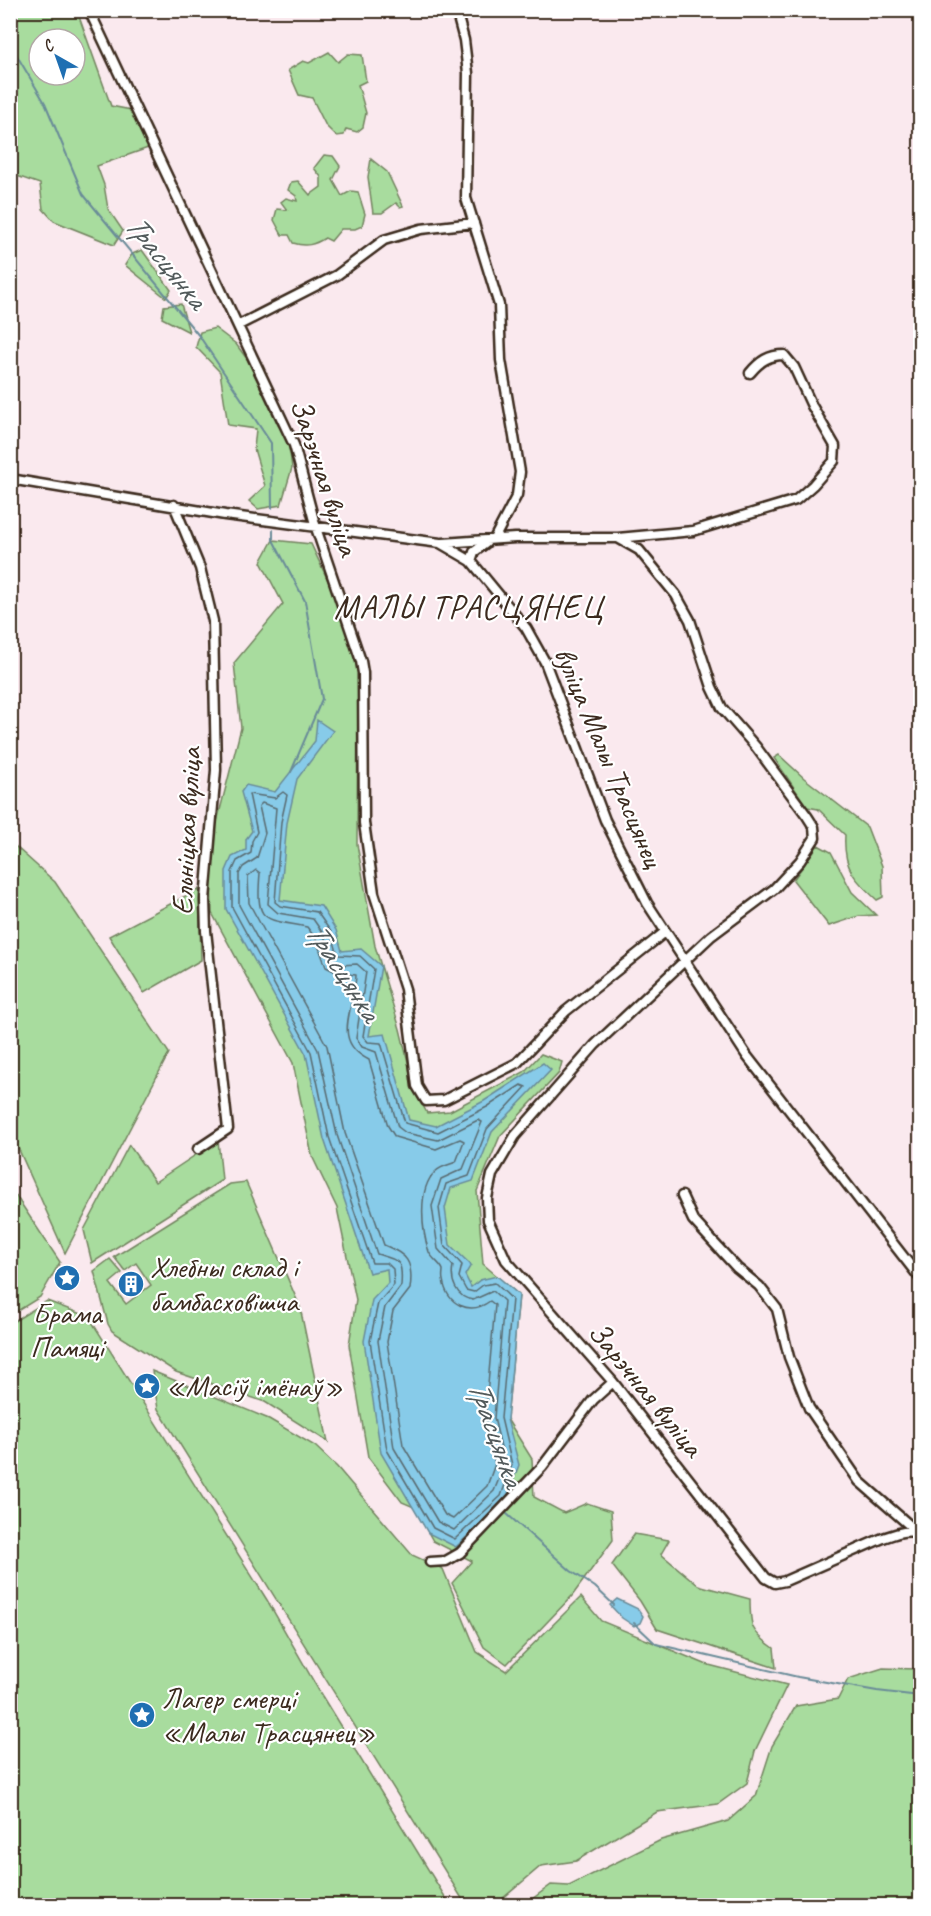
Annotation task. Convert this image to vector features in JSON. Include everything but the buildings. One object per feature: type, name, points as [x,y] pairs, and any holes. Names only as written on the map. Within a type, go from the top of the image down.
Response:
[{"type":"street","name":"Зарэчная вуліца","points":[[89,10],[294,445],[316,528],[363,673],[363,812],[368,858],[374,893],[405,989],[415,1074],[420,1096],[426,1101],[444,1100],[518,1063],[566,1011],[665,932]]},
{"type":"street","points":[[456,10],[464,40],[468,73],[470,119],[466,198],[499,305],[501,360],[520,472],[517,495],[494,539],[480,545],[471,561]]},
{"type":"street","points":[[239,325],[337,274],[384,240],[421,229],[474,223]]},
{"type":"street","points":[[440,543],[494,539],[618,538],[693,531],[796,500],[834,461],[835,446],[784,355],[774,355],[761,360],[750,373]]},
{"type":"street","points":[[10,479],[316,528]]},
{"type":"street","name":"Ельніцкая вуліца","points":[[174,505],[200,568],[213,621],[216,770],[205,921],[228,1129],[198,1149]]},
{"type":"street","name":"вуліца Малы Трасцянец","points":[[316,528],[440,543],[471,561],[519,617],[545,662],[605,820],[647,903],[684,963],[747,1056],[921,1278]]},
{"type":"street","points":[[618,538],[639,550],[676,595],[690,620],[712,687],[722,708],[775,772],[810,822],[815,833],[810,848],[774,889],[711,936],[684,963]]},
{"type":"street","name":"Зарэчная вуліца","points":[[684,963],[595,1045],[533,1114],[500,1159],[488,1187],[488,1220],[506,1260],[613,1382],[766,1578],[775,1583],[796,1577],[899,1532],[918,1533]]},
{"type":"street","points":[[682,1196],[693,1220],[737,1268],[759,1286],[777,1309],[789,1358],[809,1408],[859,1481],[918,1533]]},
{"type":"street","points":[[430,1562],[447,1561],[460,1554],[542,1467],[593,1400],[613,1382]]},
{"type":"green space","points":[[11,10],[77,11],[83,27],[27,27],[27,87],[87,87],[87,39],[111,106],[131,110],[148,148],[97,166],[104,185],[108,209],[123,231],[114,245],[54,221],[43,209],[40,184],[11,174]]},
{"type":"green space","points":[[329,52],[338,62],[348,54],[362,55],[366,81],[358,85],[366,113],[363,127],[357,132],[346,129],[344,135],[336,136],[326,126],[312,98],[299,95],[288,70],[303,61],[309,63]]},
{"type":"green space","points":[[324,155],[333,156],[340,166],[333,180],[342,196],[351,191],[358,192],[365,214],[362,226],[355,229],[341,229],[331,241],[325,238],[310,245],[293,243],[289,235],[282,235],[274,220],[277,209],[287,210],[281,202],[286,198],[297,201],[296,196],[288,190],[291,182],[298,181],[310,195],[321,187],[321,177],[314,168]]},
{"type":"green space","points":[[371,159],[387,172],[403,206],[400,207],[396,203],[382,213],[373,213],[368,177]]},
{"type":"green space","points":[[142,250],[171,290],[166,298],[125,265],[132,254]]},
{"type":"green space","points":[[181,304],[189,332],[162,318],[164,306]]},
{"type":"green space","points":[[215,328],[236,344],[247,359],[278,425],[288,438],[292,468],[281,505],[258,509],[249,501],[265,486],[254,449],[256,429],[228,425],[220,372],[196,347],[200,332]]},
{"type":"green space","points":[[273,540],[311,544],[331,587],[352,643],[358,674],[357,844],[375,946],[400,1029],[415,1091],[427,1113],[450,1111],[524,1072],[541,1054],[562,1062],[559,1073],[500,1136],[477,1191],[483,1264],[519,1295],[507,1419],[532,1459],[534,1497],[564,1513],[587,1503],[611,1511],[613,1540],[572,1596],[507,1664],[484,1647],[452,1583],[472,1561],[433,1541],[414,1507],[402,1502],[368,1457],[349,1345],[356,1300],[337,1208],[312,1156],[293,1063],[212,913],[210,849],[241,728],[234,663],[283,604],[261,562]]},
{"type":"green space","points":[[779,755],[804,778],[867,827],[882,866],[883,897],[877,900],[856,879],[848,865],[845,835],[818,809],[807,807],[774,758]]},
{"type":"green space","points":[[818,845],[831,852],[852,892],[876,915],[859,916],[829,926],[793,880]]},
{"type":"green space","points":[[15,846],[55,882],[169,1053],[65,1253],[11,1132],[10,848]]},
{"type":"green space","points":[[199,889],[201,960],[144,993],[109,936]]},
{"type":"green space","points":[[218,1140],[222,1180],[92,1263],[84,1230],[129,1145],[155,1182]]},
{"type":"green space","points":[[246,1182],[300,1307],[328,1442],[265,1402],[176,1372],[112,1331],[108,1324],[94,1271],[110,1259],[122,1273],[110,1283],[126,1304],[151,1285],[136,1263],[125,1271],[114,1257],[230,1184]]},
{"type":"green space","points":[[10,1187],[60,1262],[40,1297],[11,1315]]},
{"type":"green space","points":[[47,1301],[89,1317],[267,1600],[322,1696],[450,1905],[80,1906],[22,1902],[11,1905],[11,1323]]},
{"type":"green space","points":[[152,1371],[269,1419],[315,1446],[337,1467],[412,1555],[443,1569],[477,1652],[506,1671],[581,1597],[601,1621],[705,1664],[787,1685],[755,1751],[747,1783],[718,1804],[657,1812],[576,1861],[541,1866],[495,1905],[466,1905],[158,1409]]},
{"type":"green space","points":[[634,1534],[669,1540],[661,1554],[698,1585],[750,1599],[753,1628],[774,1648],[776,1668],[657,1629],[640,1601],[612,1565]]},
{"type":"green space","points":[[920,1660],[920,1905],[524,1905],[551,1885],[569,1886],[661,1840],[728,1821],[756,1796],[772,1746],[796,1706],[838,1699],[848,1679],[883,1668],[916,1669]]},
{"type":"water","points":[[317,720],[333,731],[297,779],[287,823],[280,900],[321,906],[336,930],[342,951],[361,949],[381,966],[369,1036],[385,1034],[409,1120],[436,1126],[484,1101],[543,1063],[551,1070],[492,1132],[473,1181],[451,1188],[445,1208],[450,1245],[471,1265],[465,1275],[471,1287],[480,1280],[497,1276],[519,1295],[507,1419],[519,1465],[506,1499],[456,1547],[428,1533],[381,1453],[364,1341],[372,1300],[388,1283],[387,1269],[369,1273],[324,1139],[306,1054],[226,909],[226,871],[232,857],[246,850],[246,839],[252,831],[241,792],[246,785],[275,792],[315,741]]},
{"type":"water","points":[[617,1599],[638,1609],[643,1616],[640,1623],[634,1626],[622,1618],[610,1605]]},
{"type":"waterway","name":"Трасцянка","points":[[10,44],[45,103],[83,194],[200,337],[271,443],[272,508]]},
{"type":"waterway","name":"Трасцянка","points":[[273,530],[273,540],[305,601],[322,699],[291,772]]},
{"type":"waterway","name":"Трасцянка","points":[[507,1514],[571,1571],[595,1587],[614,1605]]},
{"type":"waterway","name":"Трасцянка","points":[[634,1623],[656,1644],[798,1677],[920,1696]]},
{"type":"place","name":"Брама Памяці","points":[[67,1278]]},
{"type":"place","name":"Хлебны склад і бамбасховішча","points":[[131,1284]]},
{"type":"place","name":"«Масіў імёнаў»","points":[[147,1386]]},
{"type":"place","name":"Лагер смерці «Малы Трасцянец»","points":[[142,1715]]},
{"type":"district","name":"МАЛЫ ТРАСЦЯНЕЦ","points":[[469,606]]}]
